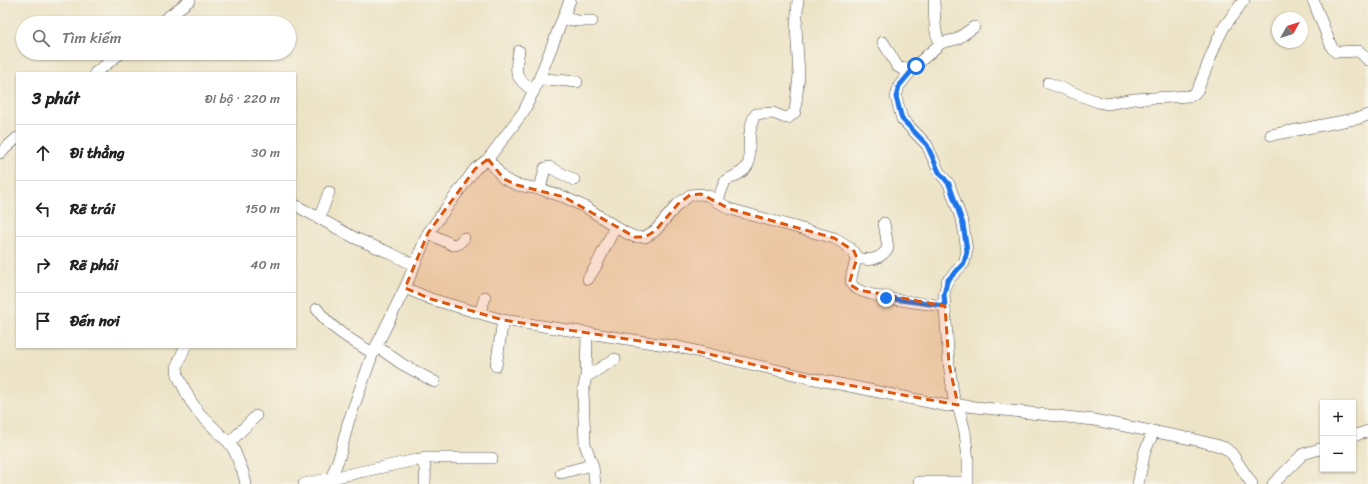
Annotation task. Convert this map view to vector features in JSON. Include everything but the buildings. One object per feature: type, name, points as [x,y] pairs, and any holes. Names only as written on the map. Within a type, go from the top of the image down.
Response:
[{"type":"street","points":[[170,16],[190,0]]},
{"type":"street","points":[[330,481],[340,455],[348,423],[374,349],[405,288],[428,233],[475,169],[488,159],[524,111],[540,79],[570,0]]},
{"type":"street","points":[[717,202],[724,181],[748,166],[753,118],[756,114],[774,113],[788,118],[795,112],[799,75],[796,27],[798,0]]},
{"type":"street","points":[[934,0],[936,35],[941,43]]},
{"type":"street","points":[[1048,83],[1107,104],[1134,99],[1190,96],[1195,94],[1224,27],[1244,0]]},
{"type":"street","points":[[1313,0],[1332,48],[1336,52],[1359,51],[1368,60]]},
{"type":"street","points":[[175,12],[177,16]]},
{"type":"street","points":[[563,18],[578,22],[592,21]]},
{"type":"street","points":[[919,482],[968,483],[968,461],[965,432],[958,405],[954,400],[949,364],[944,295],[947,281],[964,263],[967,251],[963,224],[949,184],[939,172],[927,145],[902,119],[896,97],[899,86],[916,66],[941,43],[957,38],[974,27]]},
{"type":"street","points":[[883,42],[897,66],[902,69],[916,66]]},
{"type":"street","points":[[519,51],[516,62],[516,73],[522,83],[534,91]]},
{"type":"street","points":[[96,72],[112,60]]},
{"type":"street","points":[[540,79],[577,82]]},
{"type":"street","points":[[1271,135],[1368,115]]},
{"type":"street","points":[[0,153],[16,139]]},
{"type":"street","points":[[488,159],[504,179],[517,185],[540,189],[564,197],[587,208],[635,237],[646,237],[656,231],[678,204],[690,195],[701,194],[709,196],[717,202],[737,211],[834,238],[845,243],[854,251],[857,258],[850,281],[852,286],[859,290],[886,298],[945,306]]},
{"type":"street","points":[[540,189],[545,168],[549,167],[574,180]]},
{"type":"street","points":[[319,219],[329,192]]},
{"type":"street","points":[[296,206],[355,238],[414,265]]},
{"type":"street","points":[[857,258],[867,260],[879,257],[885,252],[888,248],[884,223]]},
{"type":"street","points":[[588,279],[596,266],[615,226]]},
{"type":"street","points":[[428,233],[453,245],[458,244],[464,238]]},
{"type":"street","points":[[405,288],[431,299],[503,320],[679,347],[810,378],[948,406],[958,405],[1094,420],[1192,438],[1225,448],[1232,454],[1252,484]]},
{"type":"street","points":[[480,313],[486,297]]},
{"type":"street","points":[[317,309],[329,323],[357,344],[374,349],[435,382]]},
{"type":"street","points":[[496,366],[503,320]]},
{"type":"street","points":[[588,333],[586,377],[583,392],[585,444],[593,467],[595,484]]},
{"type":"street","points":[[185,348],[177,366],[178,376],[190,400],[200,414],[234,450],[246,484]]},
{"type":"street","points":[[586,377],[615,359]]},
{"type":"street","points":[[229,443],[256,416]]},
{"type":"street","points":[[1138,484],[1146,451],[1154,431]]},
{"type":"street","points":[[1356,435],[1368,431]]},
{"type":"street","points":[[1273,484],[1303,454],[1320,449]]},
{"type":"street","points":[[304,484],[330,481],[425,458],[492,458]]},
{"type":"street","points":[[421,460],[425,468],[426,484]]},
{"type":"street","points":[[561,473],[584,467],[591,462]]},
{"type":"highlighted area","points":[[488,159],[504,179],[517,185],[564,197],[635,237],[645,237],[655,231],[678,204],[690,195],[701,194],[730,209],[834,238],[854,251],[857,258],[849,284],[859,290],[945,306],[949,364],[958,405],[810,378],[679,347],[503,320],[431,299],[405,288],[428,233],[475,169]]},
{"type":"route","points":[[886,298],[945,306],[944,295],[947,281],[964,263],[967,251],[963,224],[949,184],[939,172],[927,145],[902,119],[896,97],[899,86],[916,66]]}]
